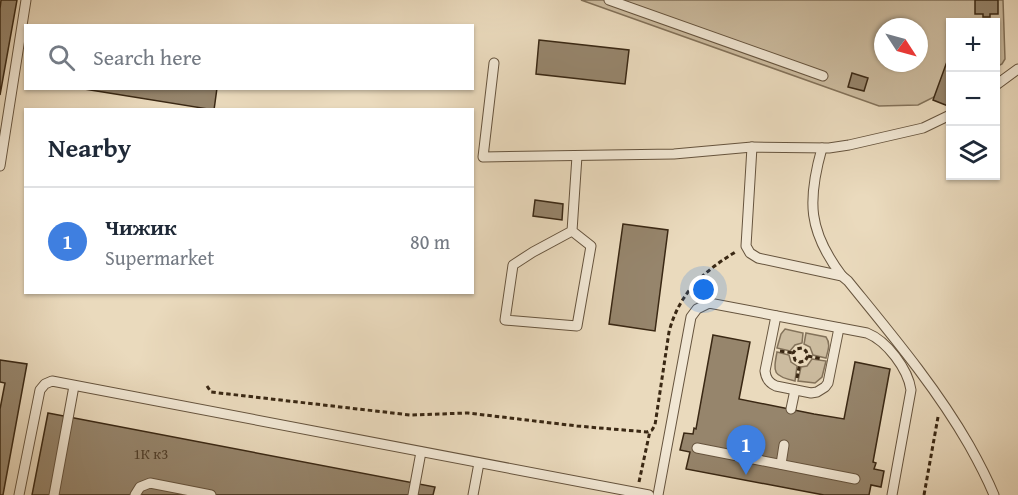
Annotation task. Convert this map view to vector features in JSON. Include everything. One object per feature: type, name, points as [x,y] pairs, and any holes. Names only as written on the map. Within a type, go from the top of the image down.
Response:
[{"type":"lane","points":[[0,166],[26,0]]},
{"type":"lane","points":[[609,0],[823,76]]},
{"type":"lane","points":[[494,63],[483,157],[674,154],[752,147],[822,148],[849,145],[923,128],[946,117]]},
{"type":"lane","points":[[1000,82],[1018,69]]},
{"type":"lane","points":[[752,147],[746,246],[750,253],[758,258],[842,276]]},
{"type":"lane","points":[[822,148],[813,186],[812,204],[822,246],[842,276],[920,370],[941,399],[977,459],[994,495]]},
{"type":"lane","points":[[572,231],[578,156]]},
{"type":"lane","points":[[572,231],[591,246],[577,326],[505,320],[513,265],[572,231]]},
{"type":"lane","points":[[658,495],[691,317],[697,309],[709,303],[867,333],[876,338],[900,363],[910,383],[911,393],[892,495]]},
{"type":"lane","points":[[776,316],[766,375],[771,384],[795,390],[817,392],[828,383],[838,328]]},
{"type":"lane","points":[[19,495],[40,390],[52,381],[649,495]]},
{"type":"lane","points":[[54,495],[75,386]]},
{"type":"lane","points":[[791,409],[795,390]]},
{"type":"lane","points":[[781,464],[784,445]]},
{"type":"lane","points":[[697,448],[855,479]]},
{"type":"lane","points":[[413,495],[422,452]]},
{"type":"lane","points":[[473,495],[479,463]]},
{"type":"lane","points":[[135,495],[140,487],[150,483],[211,495]]},
{"type":"path","points":[[637,493],[650,431],[655,425],[669,332],[680,303],[716,264],[746,246]]},
{"type":"path","points":[[802,348],[808,356],[805,361],[800,362],[795,360],[793,353],[796,349],[802,348]]},
{"type":"path","points":[[808,356],[832,361]]},
{"type":"path","points":[[795,390],[800,362]]},
{"type":"path","points":[[207,386],[211,392],[415,415],[468,413],[577,426],[650,431]]},
{"type":"path","points":[[924,495],[941,399]]},
{"type":"shaded area","points":[[581,0],[1003,0],[1005,59],[1002,64],[1000,65],[1000,18],[946,18],[946,91],[918,105],[879,106]]},
{"type":"shaded area","points":[[785,329],[803,333],[802,343],[795,345],[790,351],[777,348]]},
{"type":"shaded area","points":[[806,333],[826,337],[829,345],[826,358],[813,355],[810,347],[804,344]]},
{"type":"shaded area","points":[[777,352],[789,355],[791,362],[797,366],[795,381],[782,377],[776,372]]},
{"type":"shaded area","points":[[812,359],[826,361],[822,377],[815,383],[798,381],[801,367],[807,366]]},
{"type":"building","points":[[1,0],[17,0],[0,95],[0,9]]},
{"type":"building","points":[[975,0],[998,0],[998,14],[983,17],[983,14],[975,14]]},
{"type":"building","points":[[539,40],[629,50],[625,84],[536,74]]},
{"type":"building","points":[[946,64],[946,105],[933,100]]},
{"type":"building","points":[[852,73],[868,78],[864,91],[848,87]]},
{"type":"building","points":[[90,90],[217,90],[214,108],[202,108]]},
{"type":"building","points":[[535,200],[563,204],[562,220],[533,216]]},
{"type":"building","points":[[623,224],[668,230],[655,331],[609,324]]},
{"type":"building","points":[[713,335],[750,342],[739,399],[814,414],[844,419],[855,362],[890,369],[873,462],[876,463],[874,469],[884,471],[881,487],[871,485],[869,495],[824,495],[686,469],[690,452],[680,450],[684,433],[693,434],[694,428],[696,429]]},
{"type":"building","points":[[0,360],[27,364],[3,495],[0,495],[0,409],[5,383],[0,382]]},
{"type":"building","points":[[48,413],[435,487],[433,495],[32,495]]},
{"type":"place","name":"Чижик","points":[[746,475]]}]
